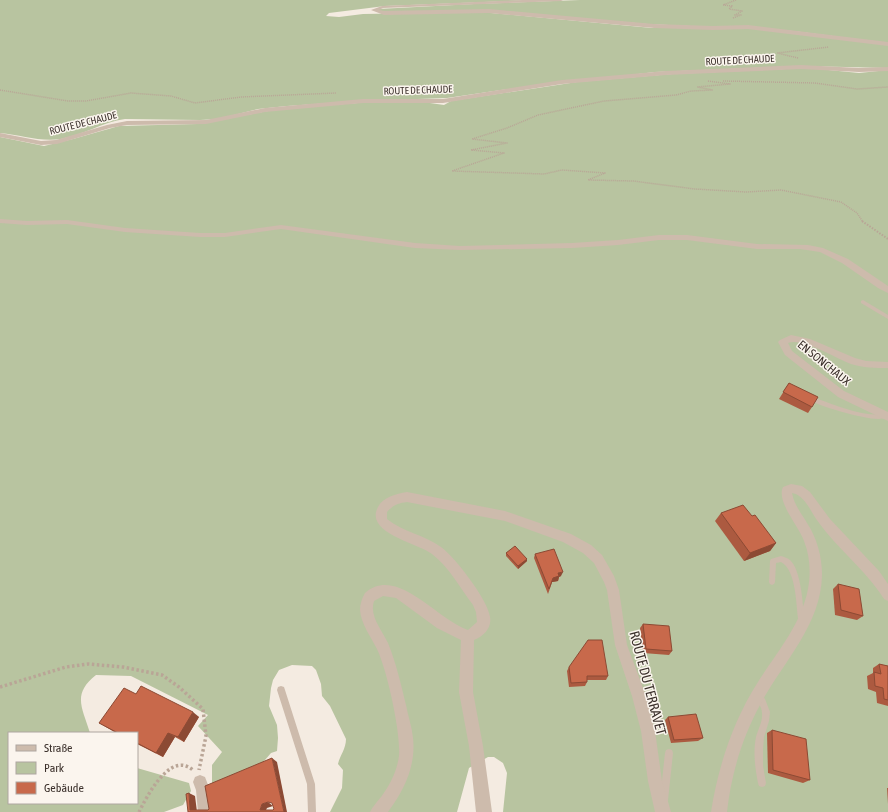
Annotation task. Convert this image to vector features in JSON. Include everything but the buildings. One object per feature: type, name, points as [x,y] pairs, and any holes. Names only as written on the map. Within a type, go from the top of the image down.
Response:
[{"type":"street","points":[[561,0],[382,7],[374,10],[384,12],[489,11],[650,26],[757,27],[888,44]]},
{"type":"street","name":"ROUTE DE CHAUDE","points":[[0,135],[41,143],[56,142],[109,126],[127,123],[206,122],[265,110],[327,104],[401,100],[443,101],[555,83],[666,73],[794,67],[859,70],[888,69]]},
{"type":"street","points":[[0,220],[27,223],[67,222],[125,230],[200,235],[225,235],[276,228],[289,228],[318,231],[396,244],[460,248],[612,243],[662,237],[687,237],[768,247],[817,249],[830,252],[888,290]]},
{"type":"street","name":"EN SONCHAUX","points":[[887,416],[841,394],[788,353],[783,342],[791,338],[807,341],[853,361],[866,364],[888,365]]},
{"type":"street","points":[[719,812],[724,780],[731,756],[758,696],[802,624],[815,588],[815,565],[813,551],[807,533],[787,498],[786,493],[790,489],[798,489],[805,494],[826,523],[880,581],[888,595]]},
{"type":"street","name":"ROUTE DU TERRAVET","points":[[468,636],[479,631],[483,626],[484,620],[481,607],[442,556],[430,547],[393,529],[382,521],[382,511],[391,501],[398,498],[417,498],[498,514],[567,538],[592,553],[604,568],[613,590],[621,645],[639,696],[648,731],[655,781],[662,808]]},
{"type":"street","points":[[378,812],[393,793],[400,780],[405,766],[406,737],[390,668],[384,650],[366,616],[365,608],[368,597],[380,590],[394,591],[402,594],[444,625],[468,636],[466,656],[466,692],[480,774],[484,812]]},
{"type":"street","points":[[199,779],[203,790],[206,812]]},
{"type":"lane","points":[[863,302],[888,317]]},
{"type":"lane","points":[[805,396],[826,405],[854,413],[881,418],[887,416]]},
{"type":"lane","points":[[772,582],[773,561],[780,559],[785,561],[793,570],[796,578],[802,624]]},
{"type":"lane","points":[[281,690],[311,784],[312,812]]},
{"type":"lane","points":[[758,696],[764,703],[766,711],[766,719],[760,737],[759,753],[759,769],[762,783]]},
{"type":"lane","points":[[662,808],[665,800],[669,753]]},
{"type":"path","points":[[736,0],[723,5],[732,6],[729,9],[742,11],[734,15],[741,15],[730,20],[736,21]]},
{"type":"path","points":[[789,59],[801,58],[777,53],[834,46],[820,44]]},
{"type":"path","points":[[888,87],[857,89],[815,83],[706,80],[730,84],[697,88],[713,90],[691,91],[676,95],[604,101],[538,115],[507,128],[472,139],[507,143],[471,150],[504,153],[452,171],[544,174],[562,170],[605,173],[588,180],[633,181],[702,190],[746,192],[781,190],[841,202],[857,212],[863,223],[888,239]]},
{"type":"path","points":[[0,90],[68,101],[86,101],[131,93],[171,96],[195,103],[241,97],[342,93]]},
{"type":"path","points":[[0,687],[66,666],[88,664],[123,666],[162,675],[179,687],[203,709],[206,736],[199,779]]},
{"type":"path","points":[[139,812],[154,786],[165,772],[179,766],[186,767],[192,769],[199,779]]},
{"type":"green space","points":[[0,0],[536,0],[385,6],[329,13],[326,16],[339,17],[363,14],[480,12],[652,28],[749,28],[888,45],[888,68],[803,66],[655,72],[501,90],[447,98],[359,101],[258,109],[218,119],[125,119],[109,123],[77,135],[61,139],[46,140],[0,133]]},
{"type":"green space","points":[[580,0],[888,0],[888,43],[793,31],[647,24],[520,13],[380,12],[378,9]]},
{"type":"green space","points":[[808,68],[859,73],[888,70],[888,812],[503,812],[507,773],[503,763],[494,757],[488,757],[469,768],[457,812],[330,812],[342,788],[343,770],[338,764],[346,739],[330,706],[322,696],[321,684],[316,670],[312,666],[292,665],[279,670],[273,680],[271,688],[269,706],[277,725],[277,751],[271,753],[259,767],[212,784],[212,765],[222,752],[198,726],[208,715],[131,676],[96,675],[84,688],[81,695],[82,708],[90,732],[8,732],[8,804],[138,804],[138,768],[189,783],[191,791],[183,805],[164,812],[0,812],[0,137],[44,146],[119,126],[197,124],[268,111],[371,102],[430,103],[444,105],[451,101],[577,82],[672,74]]}]
